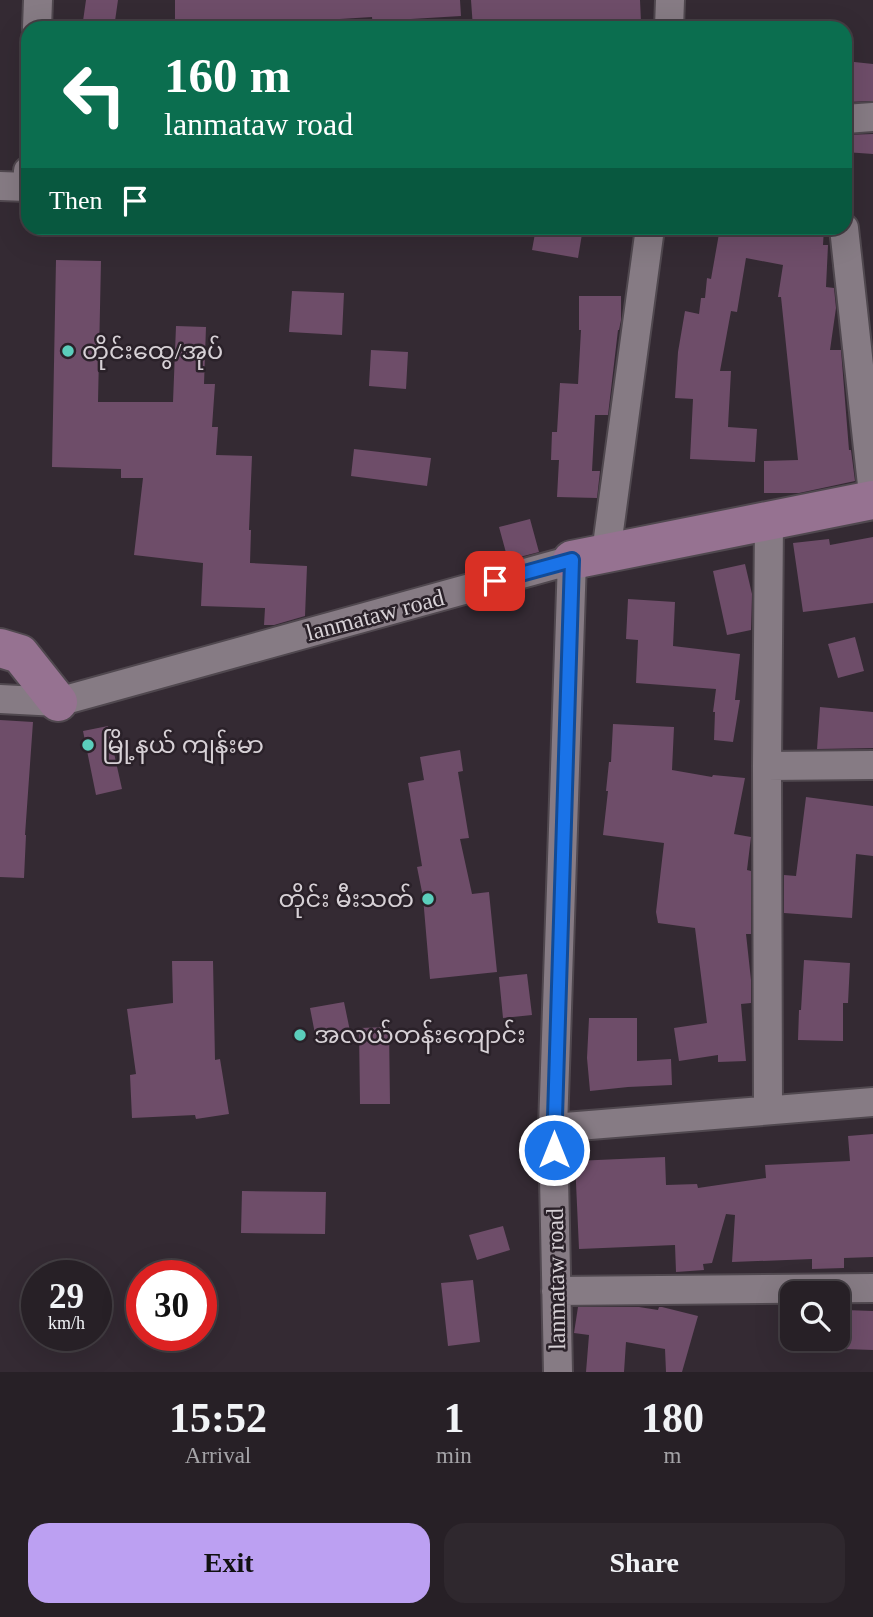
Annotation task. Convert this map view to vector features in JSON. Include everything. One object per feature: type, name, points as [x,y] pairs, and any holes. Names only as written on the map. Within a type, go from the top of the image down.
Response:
[{"type":"street","points":[[37,21],[38,0]]},
{"type":"street","points":[[669,21],[670,0]]},
{"type":"street","points":[[852,118],[873,117]]},
{"type":"street","points":[[0,186],[21,187]]},
{"type":"street","points":[[649,235],[589,557],[873,497],[845,235]]},
{"type":"street","points":[[768,1110],[769,521]]},
{"type":"street","name":"lanmataw road","points":[[0,699],[58,702],[589,557],[553,1128],[558,1372]]},
{"type":"street","points":[[0,648],[20,654],[58,702]]},
{"type":"street","points":[[767,766],[873,765]]},
{"type":"street","points":[[553,1128],[873,1102]]},
{"type":"street","points":[[556,1291],[873,1288]]},
{"type":"building","points":[[86,0],[118,0],[115,21],[83,21]]},
{"type":"building","points":[[175,0],[460,0],[461,16],[411,21],[372,21],[372,17],[308,21],[175,21]]},
{"type":"building","points":[[471,0],[640,0],[641,21],[472,21]]},
{"type":"building","points":[[852,62],[873,64],[873,101],[852,102]]},
{"type":"building","points":[[873,134],[873,154],[852,152],[852,135]]},
{"type":"building","points":[[535,235],[582,235],[578,258],[532,250]]},
{"type":"building","points":[[719,235],[824,235],[823,245],[828,245],[826,287],[834,288],[836,308],[830,350],[841,350],[849,450],[855,481],[799,493],[764,493],[764,461],[798,460],[781,297],[778,297],[783,265],[746,258],[737,312],[731,311],[720,371],[731,371],[728,427],[757,429],[755,462],[690,459],[693,399],[675,398],[678,352],[685,311],[699,314],[701,298],[705,298],[707,278],[711,279]]},
{"type":"building","points":[[56,260],[101,261],[98,402],[173,402],[176,326],[206,327],[204,384],[215,384],[212,427],[218,427],[216,455],[252,456],[250,563],[307,566],[305,616],[274,625],[264,625],[265,608],[201,606],[203,563],[134,555],[143,478],[121,478],[121,469],[52,467]]},
{"type":"building","points":[[292,291],[344,293],[342,335],[289,332]]},
{"type":"building","points":[[579,296],[621,296],[621,320],[608,415],[595,415],[592,471],[600,471],[597,498],[557,497],[559,460],[551,460],[552,432],[557,432],[560,383],[578,384],[581,330]]},
{"type":"building","points":[[371,350],[408,352],[406,389],[369,386]]},
{"type":"building","points":[[354,449],[431,458],[427,486],[351,476]]},
{"type":"building","points":[[530,519],[539,552],[508,560],[499,527]]},
{"type":"building","points":[[873,537],[873,603],[803,612],[793,543],[829,539],[830,545]]},
{"type":"building","points":[[745,564],[752,594],[751,630],[727,635],[713,571]]},
{"type":"building","points":[[628,599],[675,602],[673,646],[740,654],[735,700],[740,700],[733,742],[714,740],[716,689],[636,683],[638,640],[626,639]]},
{"type":"building","points":[[855,637],[864,671],[838,678],[828,644]]},
{"type":"building","points":[[820,707],[873,712],[873,748],[817,749]]},
{"type":"building","points":[[0,720],[33,722],[24,878],[0,877]]},
{"type":"building","points":[[613,724],[674,727],[672,770],[712,777],[745,778],[734,834],[751,837],[747,870],[751,871],[751,934],[746,934],[751,1003],[741,1004],[746,1061],[718,1062],[718,1055],[679,1061],[674,1028],[707,1023],[695,928],[658,923],[656,912],[664,843],[603,835]]},
{"type":"building","points":[[108,726],[122,789],[96,795],[83,731]]},
{"type":"building","points":[[460,750],[463,771],[458,772],[469,838],[460,839],[472,894],[489,892],[497,972],[430,979],[423,897],[417,867],[422,866],[408,783],[424,780],[420,757]]},
{"type":"building","points":[[806,797],[873,806],[873,856],[856,854],[852,918],[784,913],[784,875],[796,876]]},
{"type":"building","points":[[804,960],[850,963],[848,1003],[843,1003],[843,1041],[798,1040]]},
{"type":"building","points":[[172,961],[213,961],[215,1060],[220,1059],[229,1114],[196,1119],[195,1115],[132,1118],[130,1075],[136,1074],[127,1009],[173,1003]]},
{"type":"building","points":[[527,974],[532,1015],[503,1018],[499,977]]},
{"type":"building","points":[[344,1002],[350,1031],[316,1039],[310,1008]]},
{"type":"building","points":[[589,1018],[637,1018],[637,1061],[671,1059],[672,1085],[590,1091],[587,1058]]},
{"type":"building","points":[[389,1027],[390,1104],[360,1104],[359,1028]]},
{"type":"building","points":[[873,1134],[873,1257],[844,1258],[844,1268],[812,1269],[812,1259],[732,1262],[735,1215],[726,1214],[712,1263],[703,1264],[704,1270],[676,1272],[675,1245],[579,1249],[575,1161],[665,1157],[666,1185],[697,1184],[698,1188],[766,1178],[765,1165],[850,1161],[848,1136]]},
{"type":"building","points":[[242,1191],[326,1192],[325,1234],[241,1233]]},
{"type":"building","points":[[503,1226],[510,1250],[477,1260],[469,1235]]},
{"type":"building","points":[[473,1280],[480,1342],[448,1346],[441,1283]]},
{"type":"building","points":[[578,1307],[639,1307],[658,1310],[662,1307],[698,1316],[682,1372],[666,1372],[665,1349],[626,1342],[624,1372],[586,1372],[589,1335],[574,1333]]},
{"type":"building","points":[[850,1310],[873,1311],[873,1350],[850,1349]]},
{"type":"place","name":"တိုင်းထွေ/အုပ်","points":[[68,351]]},
{"type":"place","name":"မြို့နယ် ကျန်းမာ","points":[[88,745]]},
{"type":"place","name":"တိုင်း မီးသတ်","points":[[428,899]]},
{"type":"place","name":"အလယ်တန်းကျောင်း","points":[[300,1035]]},
{"type":"route","points":[[495,581],[572,560],[554,1150]]}]
